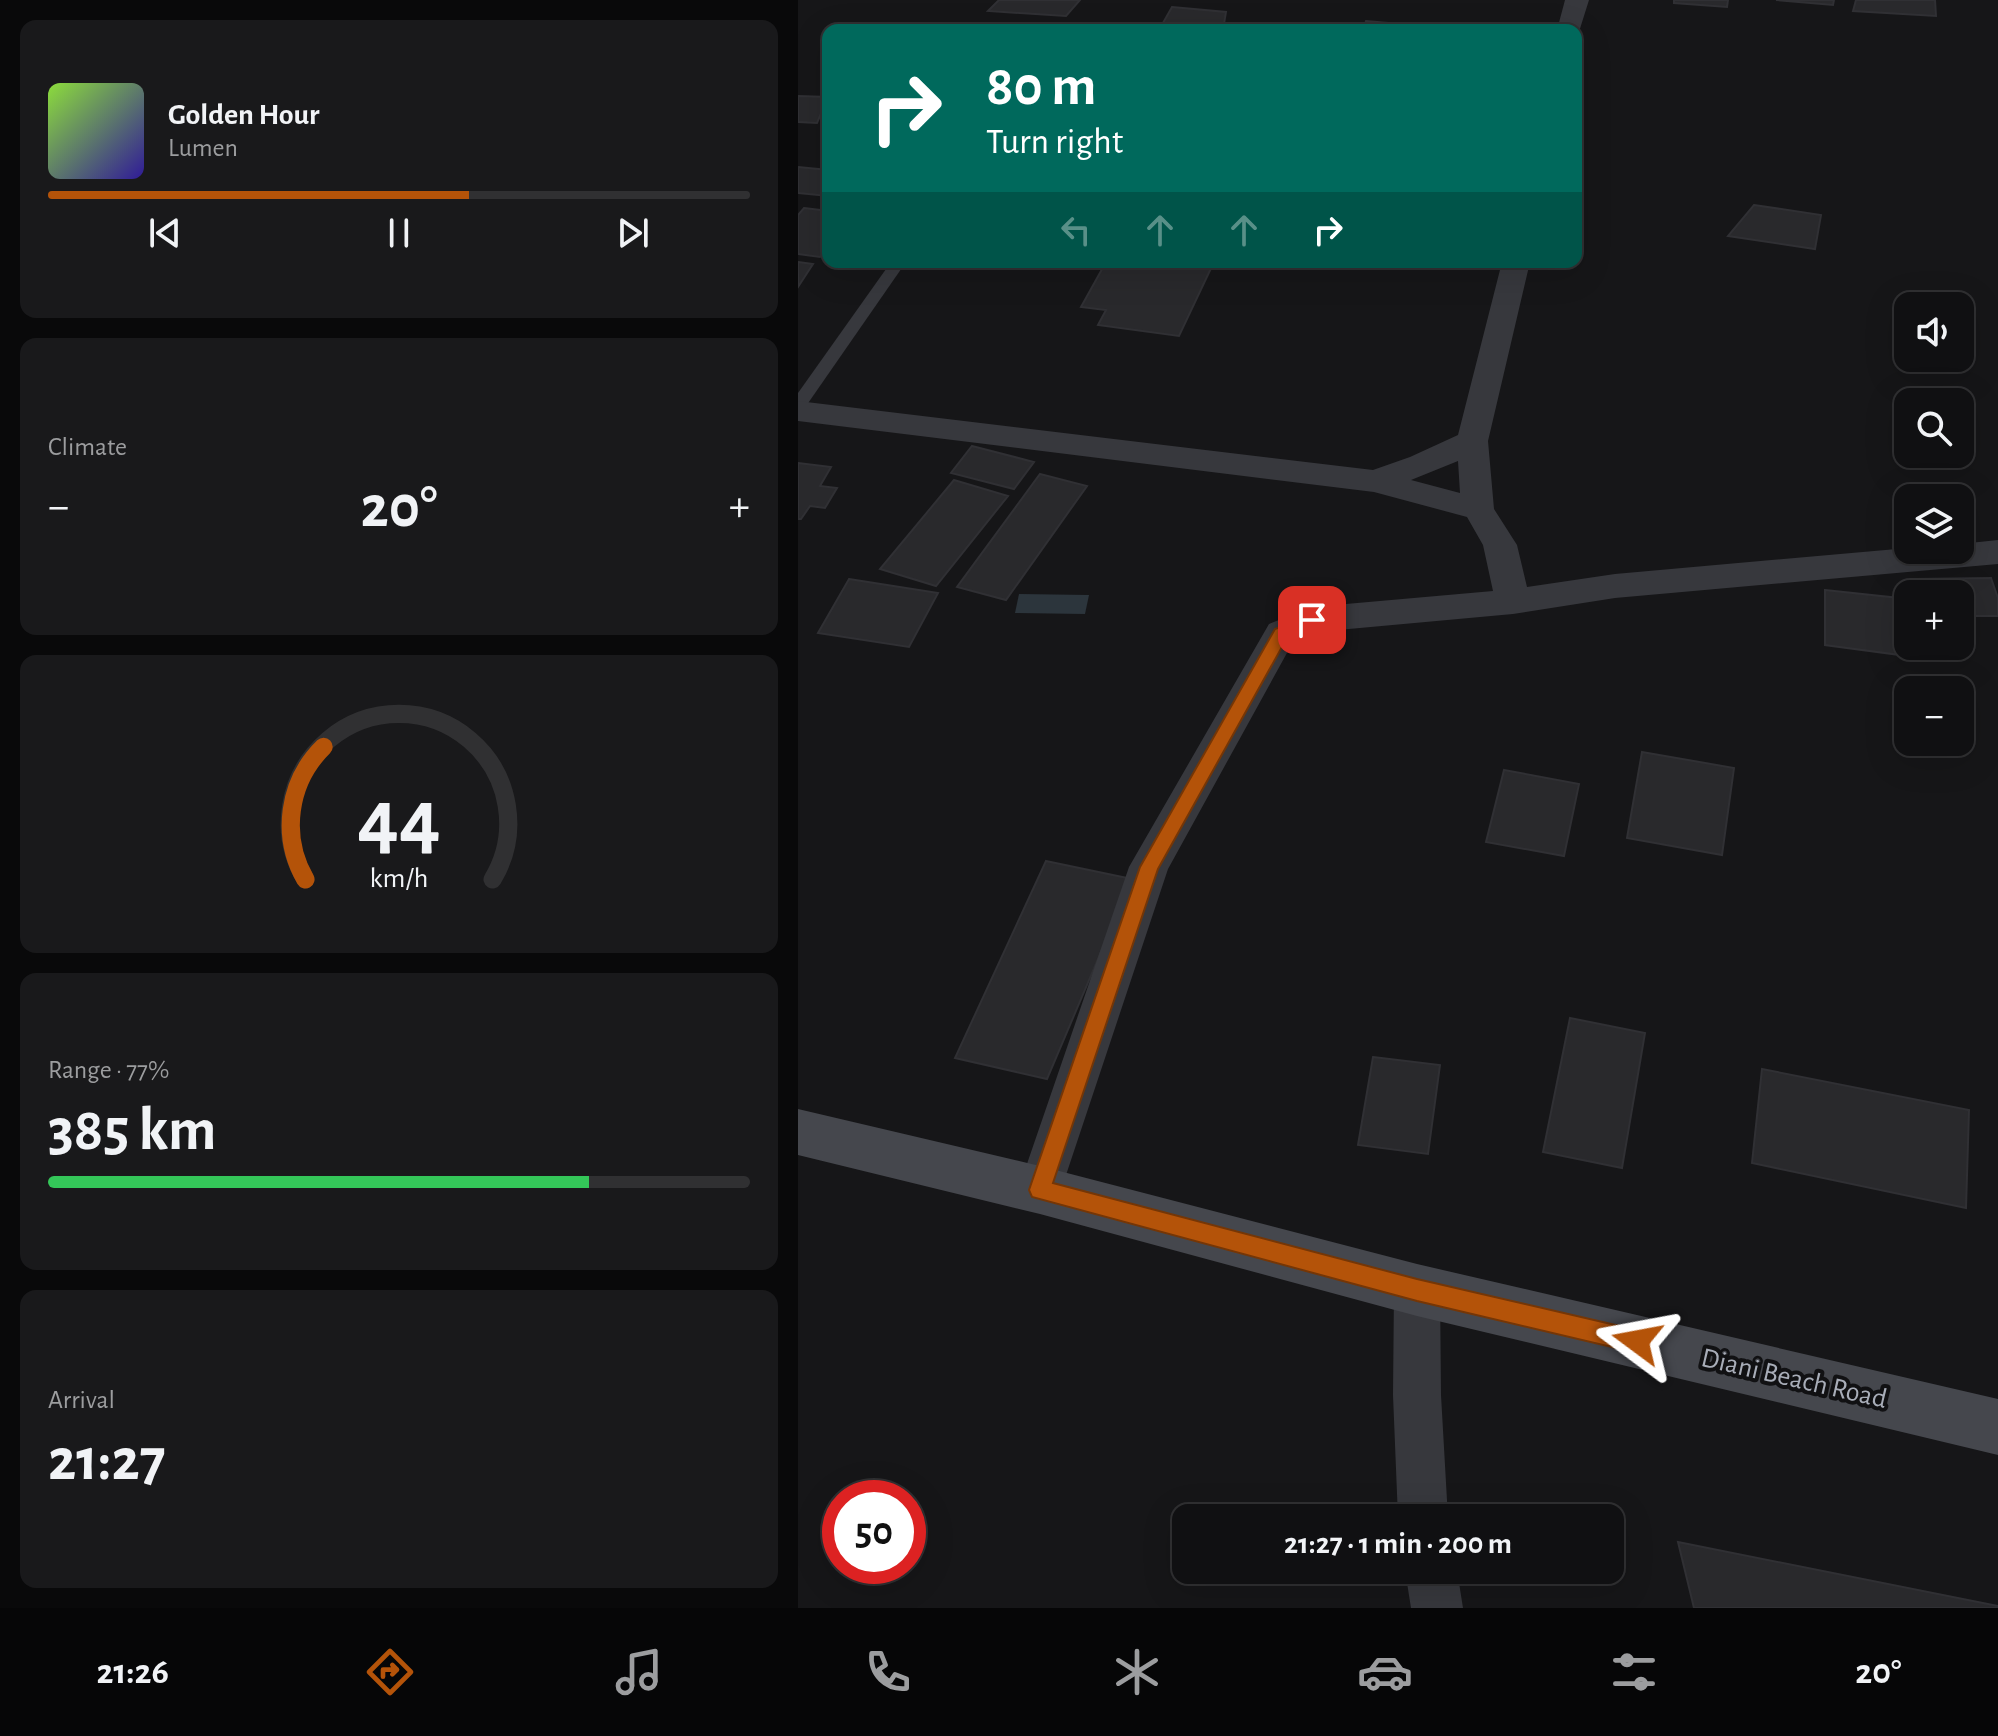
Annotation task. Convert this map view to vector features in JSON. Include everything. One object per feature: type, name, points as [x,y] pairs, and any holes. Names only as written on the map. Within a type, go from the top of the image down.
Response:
[{"type":"main road","name":"Diani Beach Road","points":[[798,1132],[1040,1190],[1417,1290],[1998,1427]]},
{"type":"street","points":[[1571,24],[1577,0]]},
{"type":"street","points":[[1513,602],[1500,545],[1478,509],[1472,441],[1515,268]]},
{"type":"street","points":[[798,411],[1374,481],[1478,509]]},
{"type":"street","points":[[1374,481],[1421,465],[1472,441]]},
{"type":"street","points":[[1040,1190],[1149,867],[1281,633],[1312,620],[1513,602],[1615,586],[1998,552]]},
{"type":"street","points":[[1417,1290],[1417,1395],[1422,1504]]},
{"type":"street","points":[[1433,1584],[1437,1608]]},
{"type":"lane","points":[[798,405],[895,268]]},
{"type":"shaded area","points":[[1019,594],[1089,595],[1085,614],[1015,613]]},
{"type":"building","points":[[999,0],[1080,0],[1066,16],[988,11]]},
{"type":"building","points":[[1674,0],[1728,0],[1727,7],[1674,3]]},
{"type":"building","points":[[1776,0],[1834,0],[1833,5]]},
{"type":"building","points":[[1856,0],[1935,0],[1936,16],[1853,11]]},
{"type":"building","points":[[1172,7],[1226,12],[1224,24],[1162,24]]},
{"type":"building","points":[[1366,21],[1399,24],[1365,24]]},
{"type":"building","points":[[798,96],[822,97],[822,111],[817,123],[798,122]]},
{"type":"building","points":[[798,167],[822,169],[822,195],[798,193]]},
{"type":"building","points":[[1754,205],[1821,215],[1815,249],[1728,236]]},
{"type":"building","points":[[804,208],[822,210],[820,257],[798,254],[798,215]]},
{"type":"building","points":[[798,262],[813,264],[798,287]]},
{"type":"building","points":[[1103,268],[1211,268],[1179,336],[1098,325],[1106,310],[1081,307]]},
{"type":"building","points":[[972,446],[1034,462],[1014,489],[951,473]]},
{"type":"building","points":[[798,463],[831,467],[820,486],[837,488],[825,508],[810,506],[801,519],[798,519]]},
{"type":"building","points":[[1040,474],[1087,486],[1006,600],[957,587]]},
{"type":"building","points":[[954,480],[1008,496],[936,586],[880,569]]},
{"type":"building","points":[[1991,578],[1998,598],[1998,616],[1974,616],[1974,580],[1918,579]]},
{"type":"building","points":[[849,579],[938,593],[909,647],[818,633]]},
{"type":"building","points":[[1825,590],[1894,597],[1894,654],[1825,645]]},
{"type":"building","points":[[1642,752],[1734,768],[1722,855],[1627,838]]},
{"type":"building","points":[[1504,770],[1579,784],[1564,856],[1486,842]]},
{"type":"building","points":[[1046,861],[1132,879],[1047,1079],[955,1058]]},
{"type":"building","points":[[1570,1018],[1645,1033],[1622,1168],[1543,1152]]},
{"type":"building","points":[[1373,1057],[1440,1065],[1428,1154],[1358,1145]]},
{"type":"building","points":[[1762,1069],[1969,1110],[1966,1208],[1752,1163]]},
{"type":"building","points":[[1678,1542],[1998,1606],[1998,1608],[1694,1608]]},
{"type":"route","points":[[1312,620],[1281,633],[1149,867],[1040,1190],[1417,1290],[1637,1341]]}]
